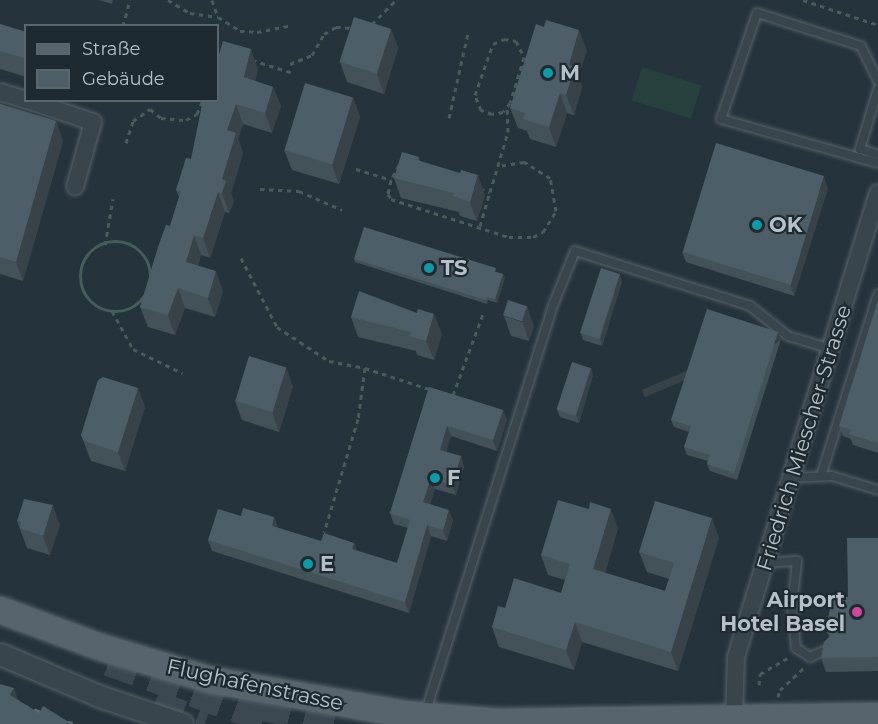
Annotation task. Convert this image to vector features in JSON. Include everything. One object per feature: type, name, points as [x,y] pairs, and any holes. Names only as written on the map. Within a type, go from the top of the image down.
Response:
[{"type":"main road","name":"Flughafenstrasse","points":[[0,610],[100,647],[211,680],[315,701],[424,716],[498,722],[878,716]]},
{"type":"street","points":[[0,92],[24,99]]},
{"type":"street","points":[[32,102],[93,122],[75,187]]},
{"type":"street","name":"Friedrich Miescher-Strasse","points":[[734,720],[736,657],[878,193]]},
{"type":"street","points":[[0,654],[99,696],[182,724]]},
{"type":"lane","points":[[878,81],[861,46],[757,13],[722,119],[878,163]]},
{"type":"lane","points":[[878,89],[860,149],[878,155]]},
{"type":"lane","points":[[424,716],[554,303],[575,251],[750,306],[788,336],[832,349]]},
{"type":"lane","points":[[821,476],[878,294]]},
{"type":"lane","points":[[791,478],[821,476],[878,490]]},
{"type":"lane","points":[[766,563],[797,561],[792,608],[798,649],[810,657],[829,649]]},
{"type":"path","points":[[124,24],[130,0]]},
{"type":"path","points":[[168,0],[190,13],[218,18],[240,31],[257,32],[288,26]]},
{"type":"path","points":[[212,0],[218,18]]},
{"type":"path","points":[[364,31],[396,0]]},
{"type":"path","points":[[803,0],[878,25]]},
{"type":"path","points":[[290,64],[312,55],[324,34],[336,27],[357,29]]},
{"type":"path","points":[[449,118],[468,33]]},
{"type":"path","points":[[480,226],[508,132],[507,108],[524,57],[520,45],[504,39],[493,44],[475,95],[478,106],[486,113],[498,114],[507,108]]},
{"type":"path","points":[[241,56],[293,73]]},
{"type":"path","points":[[126,143],[133,121],[150,109],[161,118],[186,120],[197,114],[202,102]]},
{"type":"path","points":[[401,164],[396,167],[391,180],[388,194],[391,199],[509,237],[533,237],[552,223],[556,211],[555,188],[542,170],[524,162],[498,166]]},
{"type":"path","points":[[356,169],[391,180]]},
{"type":"path","points":[[479,188],[490,192]]},
{"type":"path","points":[[260,189],[299,191],[342,210]]},
{"type":"path","points":[[105,244],[113,199]]},
{"type":"path","points":[[112,311],[135,304],[144,296],[151,273],[143,252],[134,244],[114,241],[105,244],[85,258],[79,267],[78,279],[89,301],[112,311],[133,349],[182,373]]},
{"type":"path","points":[[241,258],[267,312],[289,338],[329,361],[365,368],[433,390]]},
{"type":"path","points":[[444,393],[456,396],[483,314]]},
{"type":"path","points":[[324,532],[358,419],[365,368]]},
{"type":"path","points":[[759,685],[760,674],[787,660],[798,649]]},
{"type":"path","points":[[777,702],[780,690],[804,670],[810,657]]},
{"type":"green space","points":[[642,67],[701,85],[691,119],[632,100]]},
{"type":"building","points":[[354,17],[391,29],[377,74],[339,62]]},
{"type":"building","name":"M","points":[[546,20],[579,30],[569,65],[575,67],[566,95],[560,93],[549,127],[523,119],[525,113],[510,108],[536,24],[544,27]]},
{"type":"building","points":[[0,24],[24,31],[24,58],[0,51]]},
{"type":"building","points":[[223,41],[251,49],[244,77],[273,87],[265,113],[236,104],[227,130],[236,133],[222,179],[226,181],[222,193],[218,192],[203,238],[194,235],[186,262],[216,271],[208,298],[178,288],[168,315],[140,307],[158,247],[166,225],[170,226],[181,191],[176,190],[186,158],[191,159],[203,102],[219,102],[219,55]]},
{"type":"building","points":[[305,83],[353,98],[332,165],[285,150]]},
{"type":"building","points":[[0,104],[56,121],[16,262],[0,257]]},
{"type":"building","name":"OK","points":[[716,143],[824,176],[791,285],[683,252]]},
{"type":"building","points":[[402,152],[419,157],[417,160],[460,173],[461,170],[478,175],[470,202],[453,196],[454,193],[394,178]]},
{"type":"building","name":"TS","points":[[364,227],[496,268],[495,272],[503,274],[495,299],[487,297],[486,300],[354,259]]},
{"type":"building","points":[[601,268],[620,274],[599,339],[580,333]]},
{"type":"building","points":[[359,291],[417,313],[418,309],[434,314],[426,341],[410,336],[411,332],[351,317]]},
{"type":"building","points":[[508,300],[527,306],[522,321],[503,315]]},
{"type":"building","points":[[878,300],[878,443],[849,434],[851,430],[839,426]]},
{"type":"building","points":[[707,309],[778,332],[734,473],[707,464],[710,455],[684,447],[691,426],[671,420]]},
{"type":"building","points":[[249,356],[286,367],[273,412],[235,401]]},
{"type":"building","points":[[572,362],[591,368],[576,416],[557,410]]},
{"type":"building","points":[[103,377],[138,388],[118,452],[84,441],[81,435],[98,380]]},
{"type":"building","points":[[429,387],[503,410],[493,440],[447,426],[440,450],[461,456],[452,485],[431,478],[423,502],[449,510],[443,530],[427,525],[405,602],[208,540],[218,509],[241,516],[243,508],[274,517],[272,526],[321,541],[324,533],[354,543],[352,549],[397,563],[410,520],[390,513]]},
{"type":"building","points":[[24,499],[53,505],[43,536],[20,528],[21,522],[17,521]]},
{"type":"building","points":[[558,500],[589,509],[590,502],[611,509],[593,569],[665,591],[674,563],[639,552],[655,501],[712,518],[671,652],[575,622],[566,650],[492,627],[498,606],[505,608],[514,578],[561,593],[570,564],[541,555]]},
{"type":"building","name":"Airport Hotel Basel","points":[[847,538],[878,538],[878,657],[821,658],[824,642],[830,636],[826,629],[832,598],[848,597]]},
{"type":"building","points":[[0,684],[14,688],[10,695],[39,713],[43,706],[72,724],[0,724]]},
{"type":"tunnel","points":[[109,661],[280,724]]},
{"type":"tunnel","points":[[154,705],[205,724]]},
{"type":"tunnel","points":[[261,705],[338,724]]},
{"type":"railway","points":[[0,698],[72,724]]},
{"type":"place","name":"M","points":[[548,73]]},
{"type":"place","name":"OK","points":[[757,225]]},
{"type":"place","name":"TS","points":[[429,268]]},
{"type":"place","name":"F","points":[[435,478]]},
{"type":"place","name":"E","points":[[308,564]]},
{"type":"place","name":"Airport Hotel Basel","points":[[857,612]]}]
